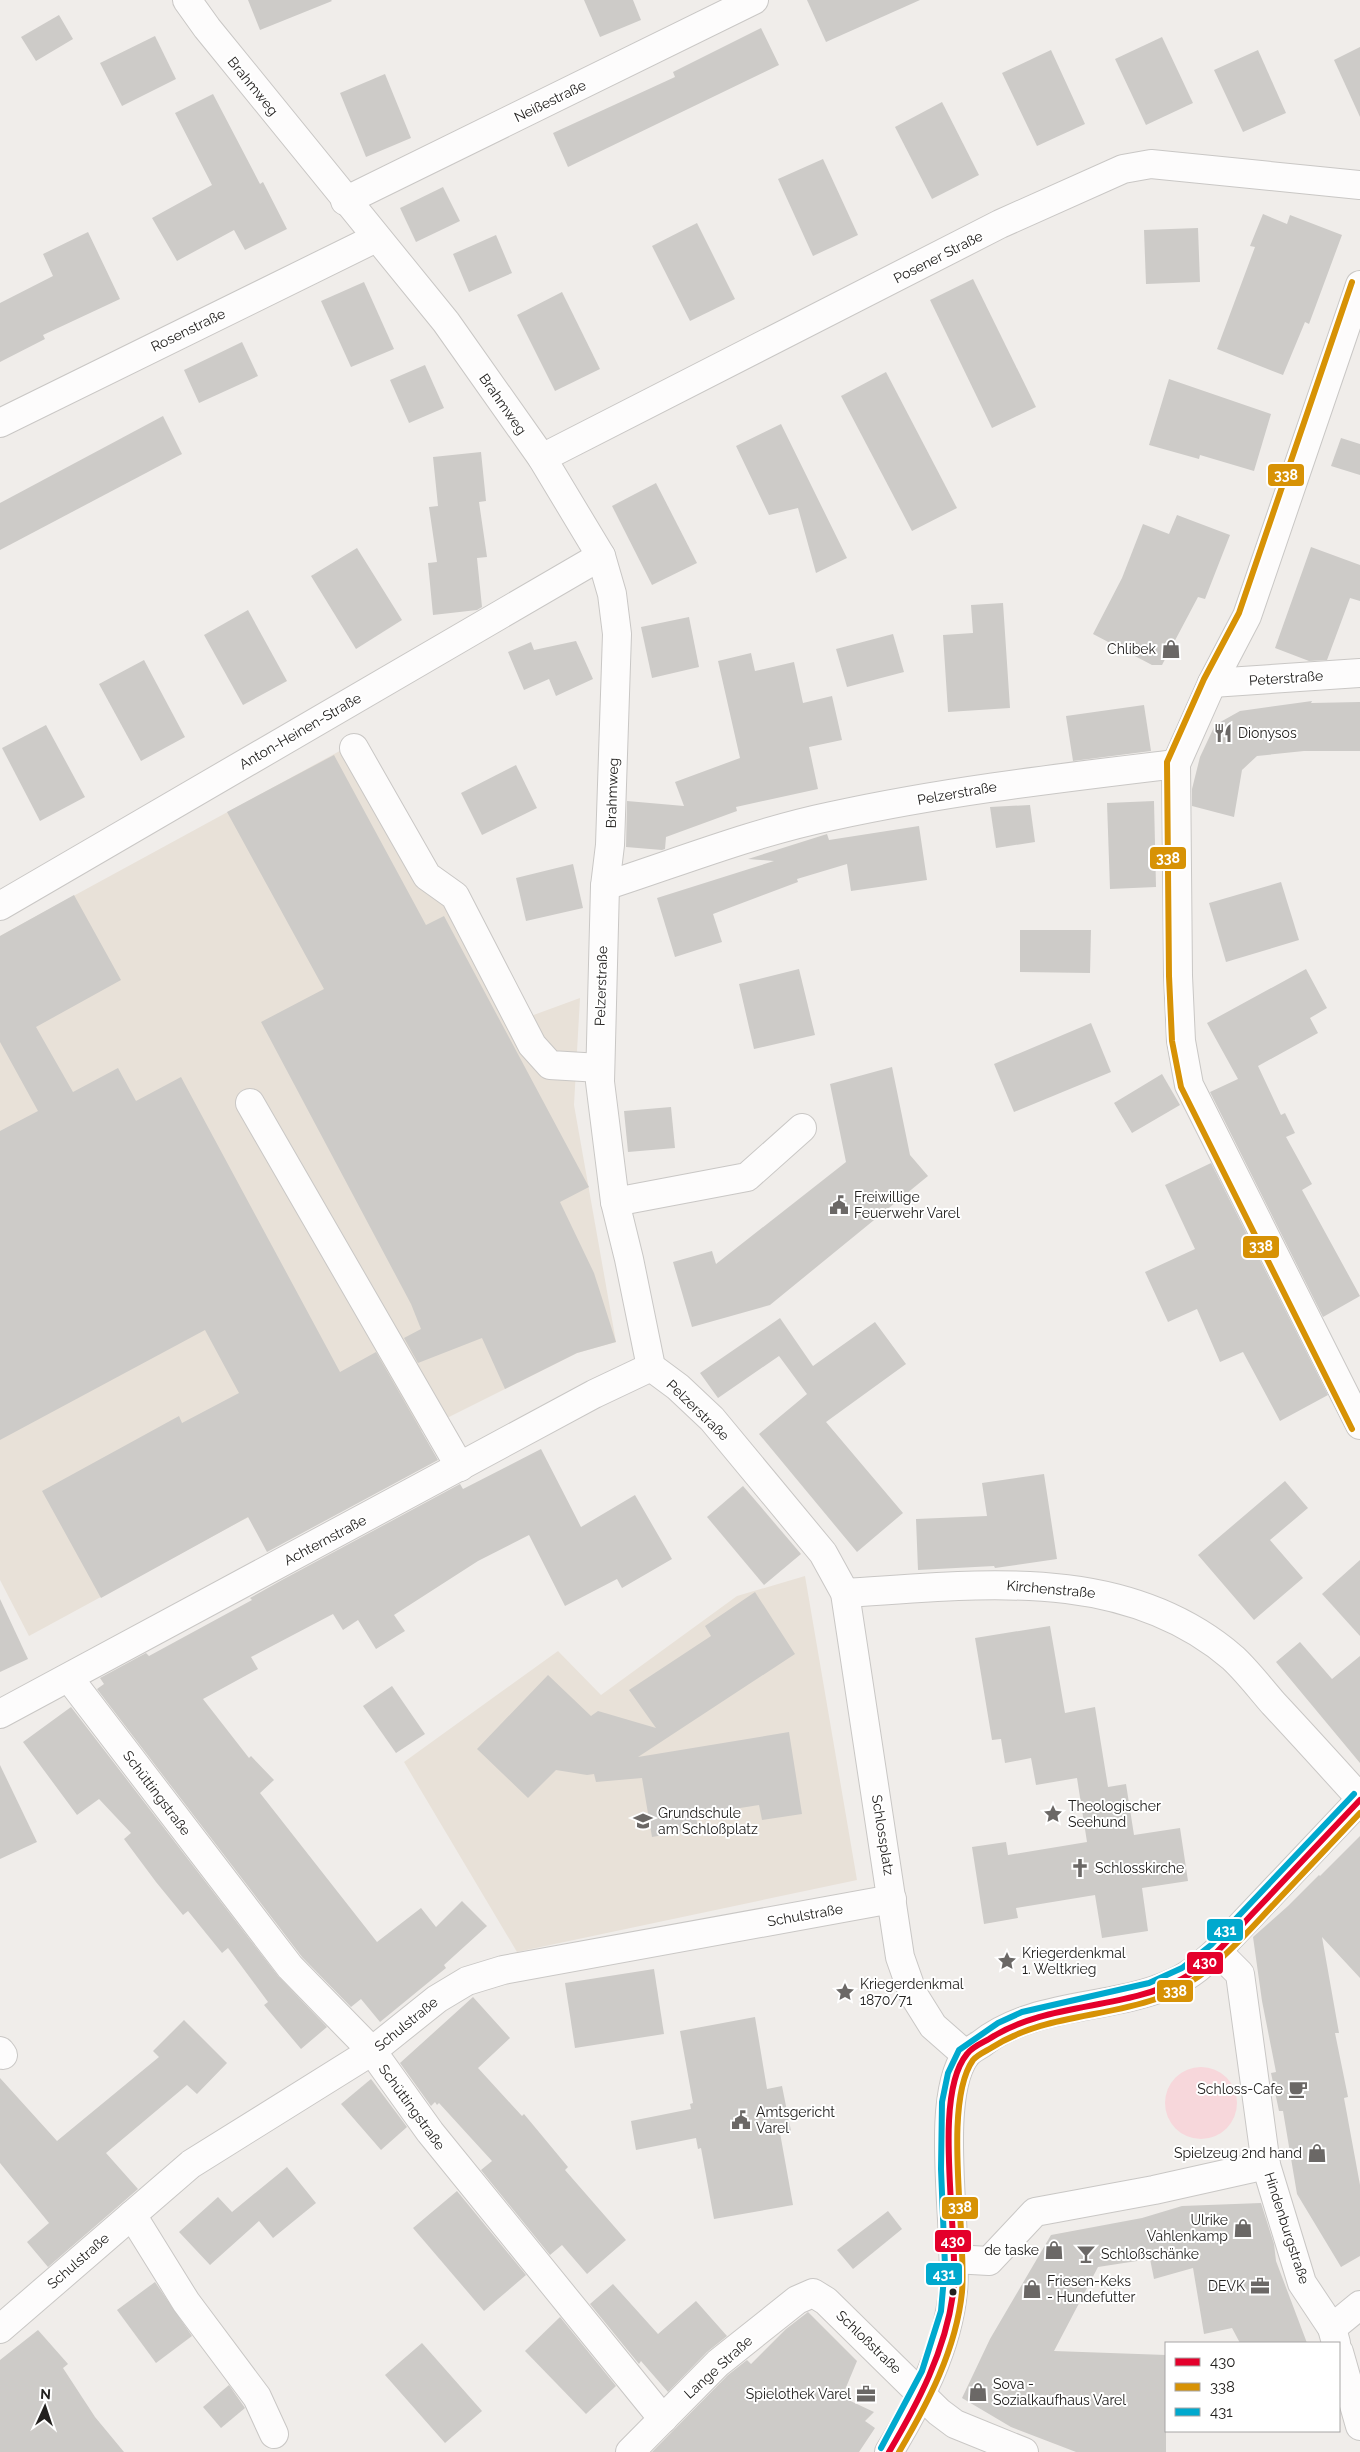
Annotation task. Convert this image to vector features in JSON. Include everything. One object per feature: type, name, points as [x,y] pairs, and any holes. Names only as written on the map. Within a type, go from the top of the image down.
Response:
[{"type":"street","name":"Brahmweg","points":[[187,0],[206,28],[345,201],[446,322],[542,458],[601,556],[612,594],[617,634],[610,845],[605,886]]},
{"type":"street","name":"Neißestraße","points":[[345,201],[754,0]]},
{"type":"street","name":"Posener Straße","points":[[542,458],[1000,224],[1124,170],[1151,164],[1360,185]]},
{"type":"street","name":"Rosenstraße","points":[[0,423],[376,238]]},
{"type":"street","points":[[1360,285],[1247,616],[1212,684],[1176,764],[1178,976],[1182,1041],[1189,1085],[1360,1425]]},
{"type":"street","name":"Anton-Heinen-Straße","points":[[0,906],[601,556]]},
{"type":"street","name":"Peterstraße","points":[[1212,684],[1360,673]]},
{"type":"street","points":[[354,748],[427,876],[455,896],[532,1045],[550,1065],[600,1068]]},
{"type":"street","name":"Pelzerstraße","points":[[845,1593],[823,1553],[712,1420],[678,1387],[651,1367],[629,1259],[615,1202],[606,1138],[600,1068],[605,886],[768,833],[830,816],[976,788],[1176,764]]},
{"type":"street","points":[[250,1103],[460,1467]]},
{"type":"street","points":[[615,1202],[747,1177],[802,1128]]},
{"type":"street","name":"Achternstraße","points":[[0,1714],[594,1394],[651,1367]]},
{"type":"street","name":"Kirchenstraße","points":[[845,1593],[991,1584],[1044,1585],[1096,1592],[1148,1607],[1192,1628],[1233,1658],[1360,1799]]},
{"type":"street","name":"Schlossplatz","points":[[845,1593],[900,1957],[913,1994],[933,2026],[966,2055]]},
{"type":"street","name":"Schüttingstraße","points":[[69,1678],[290,1967],[372,2051],[430,2132],[663,2418]]},
{"type":"street","points":[[889,2452],[908,2421],[942,2344],[953,2292],[954,2259],[950,2185],[953,2088],[966,2055],[989,2037],[1025,2021],[1174,1983],[1194,1972],[1217,1951],[1360,1799]]},
{"type":"street","name":"Schulstraße","points":[[0,2330],[191,2164],[372,2051],[437,1999],[467,1981],[503,1970],[892,1899]]},
{"type":"street","points":[[954,2259],[989,2261],[1035,2212],[1154,2190],[1266,2165],[1240,1974],[1217,1951]]},
{"type":"street","name":"Hindenburgstraße","points":[[1266,2165],[1302,2283],[1336,2341]]},
{"type":"street","points":[[132,2215],[175,2280],[186,2302],[257,2397],[274,2434]]},
{"type":"street","name":"Lange Straße","points":[[630,2452],[718,2363],[797,2300],[814,2294]]},
{"type":"street","name":"Schloßstraße","points":[[814,2294],[826,2301],[921,2392],[939,2412],[954,2424],[1024,2452]]},
{"type":"street","points":[[1336,2341],[1360,2306]]},
{"type":"street","name":"Hindenburgstraße","points":[[1340,2355],[1360,2426]]},
{"type":"shaded area","points":[[358,741],[520,1020],[580,998],[574,1105],[616,1342],[577,1353],[237,1523],[29,1636],[0,1580],[0,936]]},
{"type":"shaded area","name":"Grundschule am Schloßplatz","points":[[805,1576],[857,1880],[517,1952],[404,1762],[558,1651],[601,1695],[737,1596]]},
{"type":"shaded area","points":[[1201,2067],[1215,2070],[1227,2077],[1234,2089],[1237,2103],[1234,2117],[1227,2129],[1215,2136],[1201,2139],[1187,2136],[1175,2129],[1168,2117],[1165,2103],[1168,2089],[1175,2077],[1187,2070]]},
{"type":"building","points":[[248,0],[331,0],[332,1],[260,30]]},
{"type":"building","points":[[584,0],[633,0],[641,20],[600,37]]},
{"type":"building","points":[[807,0],[920,0],[826,42]]},
{"type":"building","points":[[59,15],[73,39],[36,61],[21,37]]},
{"type":"building","points":[[761,28],[779,65],[568,167],[553,133],[675,77],[673,72]]},
{"type":"building","points":[[155,36],[176,79],[122,106],[100,63]]},
{"type":"building","points":[[1162,37],[1193,103],[1146,125],[1115,59]]},
{"type":"building","points":[[1360,47],[1360,117],[1334,60]]},
{"type":"building","points":[[1051,50],[1085,124],[1037,146],[1002,73]]},
{"type":"building","points":[[1258,50],[1286,113],[1243,132],[1214,70]]},
{"type":"building","points":[[385,74],[411,138],[366,157],[340,93]]},
{"type":"building","points":[[213,94],[260,184],[263,182],[287,229],[245,250],[234,230],[177,261],[152,218],[212,185],[175,113]]},
{"type":"building","points":[[942,102],[979,175],[932,199],[895,127]]},
{"type":"building","points":[[823,159],[858,235],[813,256],[778,179]]},
{"type":"building","points":[[443,187],[460,221],[416,242],[400,208]]},
{"type":"building","points":[[1263,214],[1287,224],[1290,215],[1342,235],[1309,324],[1305,322],[1283,375],[1217,349],[1255,247],[1250,246]]},
{"type":"building","points":[[697,223],[735,299],[690,321],[652,246]]},
{"type":"building","points":[[1198,228],[1200,282],[1146,284],[1144,230]]},
{"type":"building","points":[[88,232],[120,299],[43,335],[45,339],[0,362],[0,303],[53,276],[43,254]]},
{"type":"building","points":[[496,235],[512,273],[469,292],[453,254]]},
{"type":"building","points":[[973,279],[1036,407],[992,428],[930,300]]},
{"type":"building","points":[[364,282],[394,349],[351,367],[321,301]]},
{"type":"building","points":[[562,292],[600,369],[555,391],[517,315]]},
{"type":"building","points":[[242,342],[258,376],[199,403],[184,370]]},
{"type":"building","points":[[425,365],[444,408],[409,423],[390,380]]},
{"type":"building","points":[[886,372],[957,508],[912,531],[841,396]]},
{"type":"building","points":[[1169,379],[1271,414],[1254,471],[1200,455],[1199,459],[1149,445]]},
{"type":"building","points":[[163,416],[182,454],[0,550],[0,503]]},
{"type":"building","points":[[781,424],[847,558],[816,573],[798,508],[769,515],[736,446]]},
{"type":"building","points":[[1341,438],[1360,444],[1360,475],[1331,466]]},
{"type":"building","points":[[481,452],[486,501],[479,502],[487,557],[477,558],[482,607],[477,610],[433,615],[428,563],[437,562],[429,507],[438,506],[433,457]]},
{"type":"building","points":[[656,483],[697,563],[652,585],[612,506]]},
{"type":"building","points":[[1177,515],[1230,535],[1205,599],[1198,597],[1162,665],[1152,665],[1093,634],[1122,578],[1143,524],[1169,534]]},
{"type":"building","points":[[1311,547],[1360,565],[1360,601],[1350,598],[1327,660],[1309,661],[1275,648]]},
{"type":"building","points":[[357,548],[402,620],[356,649],[311,576]]},
{"type":"building","points":[[1003,603],[1010,708],[948,712],[943,635],[973,633],[971,605]]},
{"type":"building","points":[[248,610],[287,681],[243,705],[204,635]]},
{"type":"building","points":[[689,617],[699,667],[652,678],[641,627]]},
{"type":"building","points":[[893,634],[904,672],[847,687],[836,649]]},
{"type":"building","points":[[576,641],[593,679],[556,696],[549,679],[524,690],[508,652],[531,642],[534,650]]},
{"type":"building","points":[[751,653],[755,671],[794,662],[803,703],[832,696],[842,740],[809,747],[818,789],[736,807],[737,811],[666,837],[665,849],[662,850],[626,847],[627,801],[684,806],[675,782],[740,758],[718,661]]},
{"type":"building","points":[[144,660],[185,737],[141,761],[99,684]]},
{"type":"building","points":[[1312,701],[1311,703],[1360,702],[1360,751],[1304,751],[1257,756],[1242,770],[1234,817],[1192,806],[1192,789],[1200,757],[1215,725],[1240,711]]},
{"type":"building","points":[[1144,705],[1151,751],[1073,761],[1066,716]]},
{"type":"building","points":[[46,725],[85,797],[40,821],[2,748]]},
{"type":"building","points":[[334,755],[426,925],[444,916],[589,1187],[560,1202],[594,1273],[616,1342],[577,1353],[505,1389],[482,1338],[418,1363],[404,1338],[421,1329],[411,1304],[261,1022],[324,989],[227,812]]},
{"type":"building","points":[[516,765],[537,808],[482,835],[461,793]]},
{"type":"building","points":[[1154,801],[1156,887],[1110,889],[1107,803]]},
{"type":"building","points":[[1030,805],[1035,842],[996,848],[990,807]]},
{"type":"building","points":[[919,826],[927,880],[851,891],[847,864],[797,879],[798,882],[713,914],[722,942],[675,957],[657,898],[774,861],[748,859],[827,834],[829,840]]},
{"type":"building","points":[[573,864],[583,908],[526,921],[516,878]]},
{"type":"building","points":[[1281,882],[1299,940],[1226,962],[1209,903]]},
{"type":"building","points":[[74,895],[121,980],[36,1027],[73,1092],[118,1068],[136,1101],[181,1077],[340,1372],[376,1352],[438,1460],[267,1552],[248,1517],[101,1598],[42,1491],[179,1416],[182,1423],[239,1393],[205,1330],[0,1440],[0,1131],[38,1111],[0,1042],[0,936]]},
{"type":"building","points":[[1020,930],[1091,930],[1090,973],[1020,972]]},
{"type":"building","points":[[799,969],[815,1035],[754,1049],[739,984]]},
{"type":"building","points":[[1306,969],[1327,1008],[1310,1018],[1318,1033],[1258,1066],[1281,1115],[1285,1113],[1295,1133],[1286,1137],[1312,1184],[1302,1190],[1360,1296],[1323,1317],[1210,1092],[1238,1079],[1207,1023]]},
{"type":"building","points":[[1091,1023],[1111,1072],[1014,1112],[994,1064]]},
{"type":"building","points":[[892,1067],[910,1155],[928,1176],[770,1305],[692,1327],[673,1262],[712,1251],[716,1264],[846,1162],[830,1084]]},
{"type":"building","points":[[1162,1074],[1180,1105],[1132,1133],[1114,1103]]},
{"type":"building","points":[[671,1107],[675,1148],[628,1152],[624,1111]]},
{"type":"building","points":[[1211,1163],[1328,1395],[1280,1421],[1243,1352],[1220,1362],[1197,1309],[1168,1322],[1145,1272],[1195,1249],[1165,1185]]},
{"type":"building","points":[[780,1318],[813,1366],[875,1322],[906,1364],[826,1422],[903,1513],[857,1552],[759,1434],[807,1394],[779,1356],[718,1398],[700,1373]]},
{"type":"building","points":[[541,1449],[581,1527],[635,1495],[672,1559],[622,1588],[617,1579],[565,1606],[529,1535],[478,1561],[394,1615],[405,1631],[376,1649],[358,1620],[343,1630],[333,1614],[251,1657],[258,1669],[203,1699],[249,1758],[251,1756],[274,1780],[260,1793],[377,1942],[421,1908],[436,1927],[462,1901],[487,1926],[444,1965],[446,1968],[380,2022],[361,1999],[351,2007],[302,1957],[97,1689],[104,1684],[100,1678],[146,1653],[149,1656],[252,1600],[250,1598],[282,1580],[460,1484],[463,1489]]},
{"type":"building","points":[[1044,1474],[1057,1559],[995,1568],[994,1566],[918,1570],[916,1519],[987,1516],[982,1483]]},
{"type":"building","points":[[1285,1481],[1308,1508],[1270,1540],[1303,1578],[1254,1620],[1198,1555]]},
{"type":"building","points":[[743,1486],[801,1554],[764,1585],[707,1517]]},
{"type":"building","points":[[1360,1560],[1360,1636],[1322,1594]]},
{"type":"building","points":[[755,1592],[795,1654],[638,1757],[789,1732],[802,1814],[762,1820],[759,1805],[696,1815],[698,1829],[652,1837],[642,1778],[596,1782],[594,1774],[587,1775],[556,1770],[528,1798],[477,1749],[548,1675],[591,1716],[598,1711],[656,1728],[629,1690],[711,1636],[705,1626]]},
{"type":"building","points":[[0,1599],[28,1659],[0,1672]]},
{"type":"building","points":[[1050,1626],[1065,1713],[1095,1707],[1108,1787],[1126,1784],[1134,1835],[1180,1828],[1188,1881],[1142,1888],[1148,1931],[1102,1938],[1095,1895],[1016,1908],[1018,1918],[984,1924],[972,1847],[1006,1842],[1008,1855],[1087,1842],[1077,1778],[1036,1785],[1031,1758],[1005,1763],[1001,1739],[992,1740],[975,1638]]},
{"type":"building","points":[[1300,1642],[1332,1679],[1360,1656],[1360,1763],[1276,1662]]},
{"type":"building","points":[[392,1686],[425,1734],[396,1753],[363,1706]]},
{"type":"building","points":[[71,1707],[278,1976],[327,2027],[301,2049],[264,2005],[268,2002],[228,1948],[222,1953],[188,1911],[183,1915],[156,1882],[124,1839],[131,1833],[99,1799],[77,1815],[23,1742]]},
{"type":"building","points":[[0,1765],[37,1842],[0,1859]]},
{"type":"building","points":[[1360,1836],[1360,1978],[1322,1937],[1339,2033],[1335,2033],[1348,2097],[1344,2098],[1360,2185],[1360,2256],[1341,2267],[1297,2194],[1283,2111],[1279,2111],[1271,2073],[1276,2072],[1262,2001],[1253,1937],[1320,1876]]},
{"type":"building","points":[[654,1969],[664,2034],[575,2048],[565,1983]]},
{"type":"building","points":[[473,1997],[510,2038],[478,2068],[522,2116],[524,2114],[568,2167],[565,2170],[626,2240],[587,2274],[562,2245],[550,2255],[481,2170],[492,2161],[439,2103],[437,2105],[435,2102],[431,2106],[400,2063]]},
{"type":"building","name":"Amtsgericht Varel","points":[[755,2017],[767,2089],[782,2086],[791,2131],[780,2133],[793,2205],[714,2219],[701,2148],[698,2149],[696,2138],[636,2150],[631,2121],[691,2109],[690,2104],[693,2103],[680,2031]]},
{"type":"building","points":[[184,2020],[227,2063],[197,2094],[187,2085],[106,2153],[138,2189],[48,2267],[27,2242],[49,2223],[0,2163],[0,2078],[57,2141],[159,2057],[153,2051]]},
{"type":"building","points":[[371,2079],[407,2127],[381,2150],[341,2104]]},
{"type":"building","points":[[287,2167],[316,2203],[273,2238],[259,2221],[210,2265],[179,2232],[218,2197],[232,2212]]},
{"type":"building","points":[[457,2191],[526,2275],[484,2311],[413,2228]]},
{"type":"building","points":[[1261,2203],[1274,2244],[1276,2261],[1307,2342],[1239,2342],[1232,2328],[1204,2334],[1193,2268],[1154,2279],[1150,2259],[1098,2267],[1054,2351],[1165,2355],[1166,2452],[1076,2452],[1011,2427],[962,2398],[990,2339],[1051,2235],[1142,2218],[1182,2206]]},
{"type":"building","points":[[888,2211],[902,2229],[853,2269],[837,2250]]},
{"type":"building","points":[[155,2282],[192,2336],[156,2363],[117,2310]]},
{"type":"building","points":[[613,2284],[658,2334],[696,2301],[727,2336],[707,2352],[668,2392],[641,2361],[639,2364],[590,2304]]},
{"type":"building","points":[[808,2312],[857,2361],[842,2397],[874,2412],[865,2421],[875,2428],[859,2452],[652,2452],[728,2375],[747,2360],[751,2364],[786,2329]]},
{"type":"building","points":[[560,2317],[616,2386],[586,2414],[525,2351]]},
{"type":"building","points":[[38,2330],[68,2364],[63,2368],[95,2417],[124,2452],[0,2452],[0,2360]]},
{"type":"building","points":[[422,2343],[482,2411],[445,2443],[385,2375]]},
{"type":"building","points":[[229,2385],[245,2408],[221,2428],[203,2407]]},
{"type":"transit line","name":"338","points":[[1352,282],[1239,613],[1204,679],[1167,762],[1169,976],[1172,1041],[1181,1087],[1352,1429]]},
{"type":"transit line","name":"431","points":[[881,2448],[922,2371],[941,2311],[945,2266],[941,2169],[942,2102],[948,2073],[959,2050],[998,2023],[1022,2012],[1149,1983],[1182,1968],[1211,1945],[1354,1794]]},
{"type":"transit line","name":"430","points":[[889,2452],[929,2376],[944,2336],[949,2315],[953,2294],[954,2269],[949,2168],[951,2101],[956,2074],[967,2054],[977,2045],[1012,2027],[1036,2018],[1135,1997],[1159,1989],[1193,1972],[1221,1948],[1360,1800]]},
{"type":"transit line","name":"338","points":[[899,2452],[939,2375],[954,2335],[959,2314],[963,2268],[957,2138],[959,2107],[964,2080],[973,2060],[1010,2037],[1031,2029],[1156,1999],[1191,1982],[1207,1971],[1235,1945],[1360,1813]]},
{"type":"place","name":"Chlibek","points":[[1171,649]]},
{"type":"place","name":"Dionysos","points":[[1223,733]]},
{"type":"place","name":"Freiwillige Feuerwehr Varel","points":[[839,1205]]},
{"type":"place","name":"Theologischer Seehund","points":[[1053,1814]]},
{"type":"place","name":"Grundschule am Schloßplatz","points":[[643,1821]]},
{"type":"place","name":"Schlosskirche","points":[[1080,1868]]},
{"type":"place","name":"Kriegerdenkmal 1. Weltkrieg","points":[[1007,1961]]},
{"type":"place","name":"Kriegerdenkmal 1870/71","points":[[845,1992]]},
{"type":"place","name":"Schloss-Cafe","points":[[1298,2089]]},
{"type":"place","name":"Amtsgericht Varel","points":[[741,2120]]},
{"type":"place","name":"Spielzeug 2nd hand","points":[[1317,2153]]},
{"type":"place","name":"Ulrike Vahlenkamp","points":[[1243,2228]]},
{"type":"place","name":"de taske","points":[[1054,2250]]},
{"type":"place","name":"Schloßschänke","points":[[1086,2254]]},
{"type":"place","name":"DEVK","points":[[1260,2286]]},
{"type":"place","name":"Friesen-Keks - Hundefutter","points":[[1032,2289]]},
{"type":"place","name":"Sova - Sozialkaufhaus Varel","points":[[978,2392]]},
{"type":"place","name":"Spielothek Varel","points":[[866,2394]]}]
